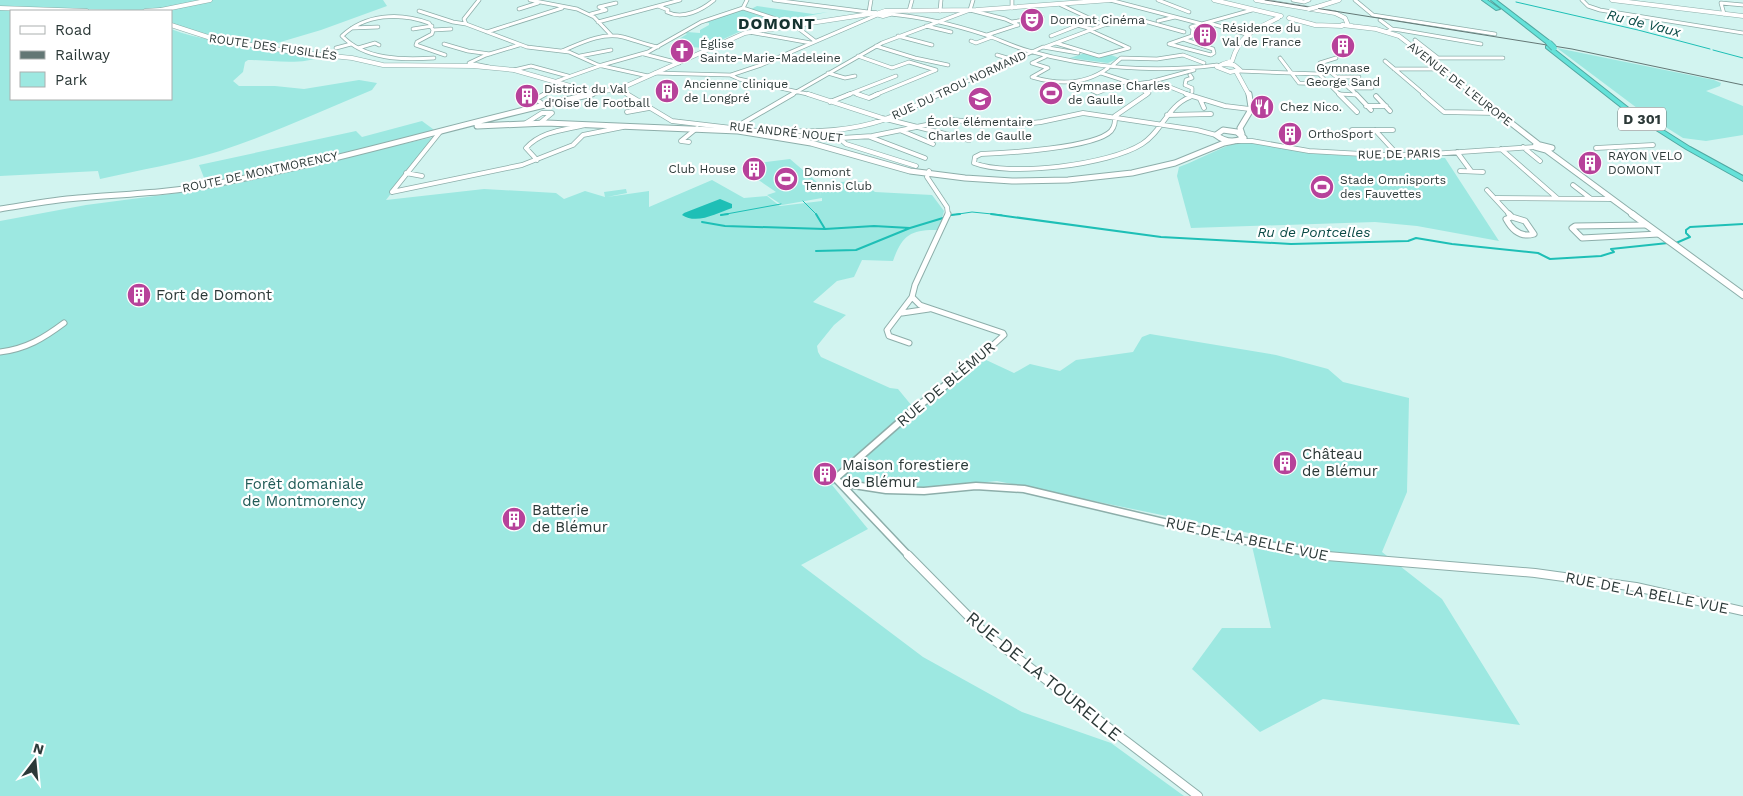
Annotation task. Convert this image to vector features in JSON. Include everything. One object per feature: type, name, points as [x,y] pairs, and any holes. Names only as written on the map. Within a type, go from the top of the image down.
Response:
[{"type":"highway","points":[[1484,0],[1522,24]]},
{"type":"highway","name":"D 301","points":[[1489,0],[1522,24]]},
{"type":"highway","name":"D 301","points":[[1493,0],[1635,110],[1688,144],[1743,175]]},
{"type":"highway","points":[[1500,0],[1522,24]]},
{"type":"highway","name":"D 301","points":[[1549,45],[1628,110],[1688,148],[1743,179]]},
{"type":"street","points":[[162,10],[210,0]]},
{"type":"street","points":[[466,24],[464,19],[479,0]]},
{"type":"street","points":[[530,0],[577,9],[591,14],[611,36]]},
{"type":"street","points":[[598,22],[680,0]]},
{"type":"street","points":[[658,6],[668,10],[669,15],[680,15],[706,6],[714,0]]},
{"type":"street","points":[[743,8],[747,0]]},
{"type":"street","points":[[774,0],[877,14]]},
{"type":"street","points":[[869,12],[871,0]]},
{"type":"street","points":[[907,11],[912,0]]},
{"type":"street","points":[[940,11],[941,0]]},
{"type":"street","points":[[970,10],[973,0]]},
{"type":"street","points":[[1012,0],[1012,8]]},
{"type":"street","points":[[731,76],[761,65],[883,12],[1012,8],[1111,0],[1202,24]]},
{"type":"street","points":[[1158,0],[1189,12],[1158,21]]},
{"type":"street","points":[[1214,0],[1320,26],[1350,25],[1345,18],[1335,14],[1256,0]]},
{"type":"street","points":[[1293,0],[1310,0]]},
{"type":"street","points":[[478,124],[540,123],[695,126],[789,138],[893,167],[930,174],[1035,181],[1088,179],[1138,172],[1175,163],[1216,146],[1243,139],[1240,128],[1249,110],[1249,95],[1234,63],[1238,49],[1248,36],[1265,24],[1339,0]]},
{"type":"street","points":[[1355,0],[1373,15],[1495,34]]},
{"type":"street","points":[[1582,0],[1588,6],[1600,10],[1743,33]]},
{"type":"street","points":[[1612,0],[1743,16]]},
{"type":"street","points":[[591,14],[606,10],[599,7],[616,2]]},
{"type":"street","points":[[519,9],[540,3]]},
{"type":"street","points":[[1724,14],[1722,3],[1743,5]]},
{"type":"street","points":[[159,10],[192,5]]},
{"type":"street","points":[[1061,5],[1104,24]]},
{"type":"street","points":[[487,32],[564,7]]},
{"type":"street","points":[[0,8],[59,10]]},
{"type":"street","points":[[557,81],[602,65],[644,54],[658,48],[701,22],[743,8],[794,25],[813,42]]},
{"type":"street","points":[[736,127],[858,56],[898,36],[970,10],[1018,25],[986,35]]},
{"type":"street","points":[[1192,36],[1193,31],[1191,27],[1252,10]]},
{"type":"street","points":[[382,17],[389,11]]},
{"type":"street","points":[[419,11],[453,22],[466,24],[520,45],[535,49],[562,51],[602,65],[648,76]]},
{"type":"street","points":[[883,12],[889,14],[907,11]]},
{"type":"street","points":[[478,124],[544,104],[622,87],[749,32],[877,14],[920,18],[937,22],[986,35],[1033,52],[1111,65],[1156,68],[1217,65],[1232,61],[1237,45],[1246,34],[1284,18]]},
{"type":"street","points":[[1012,22],[1042,16]]},
{"type":"street","points":[[382,17],[407,18],[426,22],[432,28],[432,34],[416,44],[445,55],[434,58],[398,59],[358,48],[343,38],[343,34],[364,20],[382,17]]},
{"type":"street","name":"RUE DU TROU NORMAND","points":[[754,130],[797,131],[849,128],[885,119],[1043,47],[1104,24],[1137,19],[1184,32]]},
{"type":"street","points":[[1380,20],[1390,30],[1481,44]]},
{"type":"street","points":[[1056,43],[1100,56],[1129,48],[1079,25],[1066,22]]},
{"type":"street","points":[[1209,23],[1246,34]]},
{"type":"street","points":[[1062,40],[1050,36],[1079,25]]},
{"type":"street","name":"AVENUE DE L'EUROPE","points":[[1350,25],[1390,30],[1537,145]]},
{"type":"street","name":"ROUTE DES FUSILLÉS","points":[[172,26],[211,38],[293,52],[352,58],[376,64],[393,66],[489,67],[514,70],[593,93]]},
{"type":"street","points":[[926,26],[951,32]]},
{"type":"street","points":[[352,28],[378,27]]},
{"type":"street","points":[[413,29],[451,29]]},
{"type":"street","points":[[1192,36],[1186,34],[1193,31]]},
{"type":"street","points":[[749,32],[813,42]]},
{"type":"street","points":[[562,51],[582,43],[611,36],[624,37],[658,48]]},
{"type":"street","points":[[898,36],[932,45]]},
{"type":"street","points":[[1182,39],[1213,49],[1214,53],[1212,55],[1205,55],[1169,44],[1182,39],[1192,36]]},
{"type":"street","points":[[971,41],[976,43],[992,37]]},
{"type":"street","points":[[1415,40],[1438,58]]},
{"type":"street","points":[[336,48],[351,44]]},
{"type":"street","points":[[358,48],[375,44],[379,45]]},
{"type":"street","points":[[444,44],[468,51],[490,54]]},
{"type":"street","points":[[489,67],[470,63],[490,54],[520,45]]},
{"type":"street","points":[[876,46],[915,58],[948,65]]},
{"type":"street","points":[[1043,47],[1078,53]]},
{"type":"street","points":[[580,56],[611,50]]},
{"type":"street","points":[[644,54],[679,63]]},
{"type":"street","points":[[997,55],[1014,60]]},
{"type":"street","points":[[854,93],[869,98],[936,70],[909,62],[892,68],[858,56]]},
{"type":"street","points":[[1045,57],[1032,64],[1048,68],[1032,78],[1075,82],[1101,74],[1121,58],[1151,60],[1183,56],[1241,78]]},
{"type":"street","points":[[434,58],[434,65]]},
{"type":"street","points":[[1280,58],[1299,83],[1330,84]]},
{"type":"street","points":[[1336,58],[1320,63],[1354,92]]},
{"type":"street","points":[[1427,58],[1503,58]]},
{"type":"street","points":[[1385,61],[1444,112],[1496,113]]},
{"type":"street","points":[[1223,64],[1251,71],[1319,74],[1330,72]]},
{"type":"street","points":[[1217,65],[1221,70]]},
{"type":"street","points":[[514,70],[531,66],[568,76]]},
{"type":"street","points":[[1394,68],[1441,69]]},
{"type":"street","points":[[1227,72],[1238,69]]},
{"type":"street","points":[[1101,74],[1125,82],[1142,83],[1196,70]]},
{"type":"street","points":[[655,73],[731,76],[798,91],[885,119],[970,140]]},
{"type":"street","points":[[828,74],[844,78],[855,76]]},
{"type":"street","points":[[1319,74],[1357,112]]},
{"type":"street","points":[[1145,92],[1149,93],[1115,116],[1115,124],[1111,131],[1100,138],[1033,152],[981,154],[975,157],[974,163],[980,166],[1009,169],[1083,162],[1137,147],[1154,134],[1158,126],[1181,100],[1191,94],[1192,88],[1185,85],[1186,80],[1192,78],[1190,75]]},
{"type":"street","points":[[830,102],[896,76]]},
{"type":"street","points":[[1338,77],[1359,77]]},
{"type":"street","points":[[1075,82],[1096,95],[1125,82]]},
{"type":"street","points":[[1160,83],[1200,99],[1249,110],[1266,111]]},
{"type":"street","points":[[544,104],[536,99],[563,84]]},
{"type":"street","name":"RUE ANDRÉ NOUET","points":[[622,87],[623,91],[669,120],[695,126],[736,127],[789,138],[840,139],[868,136],[902,131],[951,120],[1015,126],[1084,113],[1115,116],[1158,126],[1220,133]]},
{"type":"street","points":[[1349,88],[1372,88]]},
{"type":"street","points":[[1340,94],[1356,94],[1371,110]]},
{"type":"street","points":[[1376,96],[1390,111]]},
{"type":"street","points":[[1200,99],[1204,108]]},
{"type":"street","points":[[1366,106],[1386,106]]},
{"type":"street","points":[[627,112],[649,108]]},
{"type":"street","points":[[1220,133],[1238,127],[1249,110]]},
{"type":"street","points":[[526,123],[544,112],[552,113],[540,123]]},
{"type":"street","points":[[1167,115],[1211,114]]},
{"type":"street","name":"ROUTE DE MONTMORENCY","points":[[0,209],[83,197],[197,188],[478,124]]},
{"type":"street","points":[[537,160],[526,148],[534,139],[586,124]]},
{"type":"street","points":[[439,133],[392,192],[506,169],[537,160],[573,145],[584,135],[625,125]]},
{"type":"street","points":[[689,142],[682,141],[695,126]]},
{"type":"street","points":[[1352,130],[1393,130]]},
{"type":"street","points":[[1375,130],[1398,155]]},
{"type":"street","points":[[789,138],[797,131]]},
{"type":"street","points":[[902,131],[933,144]]},
{"type":"street","points":[[1220,133],[1243,135]]},
{"type":"street","points":[[1220,133],[1236,141]]},
{"type":"street","points":[[1216,146],[1220,140],[1220,133]]},
{"type":"street","name":"RUE DE PARIS","points":[[1243,135],[1263,142],[1309,151],[1398,155],[1537,145]]},
{"type":"street","points":[[868,136],[924,158]]},
{"type":"street","points":[[840,139],[846,144],[916,166]]},
{"type":"street","name":"RUE DE PARIS","points":[[1236,141],[1263,142]]},
{"type":"street","points":[[1537,145],[1743,295]]},
{"type":"street","points":[[1596,148],[1653,145]]},
{"type":"street","points":[[1523,147],[1540,161]]},
{"type":"street","points":[[1501,149],[1556,198]]},
{"type":"street","points":[[1457,152],[1471,171]]},
{"type":"street","points":[[1460,171],[1483,172]]},
{"type":"street","points":[[406,173],[422,176]]},
{"type":"street","points":[[909,343],[889,336],[887,333],[888,325],[902,313],[912,297],[915,285],[948,216],[947,207],[930,174]]},
{"type":"street","points":[[1573,185],[1590,198]]},
{"type":"street","points":[[1487,190],[1512,217],[1525,221],[1534,234],[1524,235],[1515,231],[1506,219],[1512,217]]},
{"type":"street","points":[[1496,198],[1611,198]]},
{"type":"street","points":[[1647,226],[1601,225],[1575,226],[1572,228],[1582,238],[1659,234]]},
{"type":"street","name":"RUE DE BLÉMUR","points":[[839,481],[837,477],[844,469],[917,407],[980,358],[1004,336],[1003,333],[920,305],[912,297]]},
{"type":"street","points":[[902,313],[931,309]]},
{"type":"street","points":[[0,352],[21,350],[33,346],[64,324]]},
{"type":"street","name":"RUE DE LA BELLE VUE","points":[[839,481],[886,490],[924,491],[976,486],[1024,489],[1240,540],[1316,555],[1536,572],[1636,587],[1743,611]]},
{"type":"street","name":"RUE DE LA TOURELLE","points":[[839,481],[898,546],[985,633],[1198,796]]},
{"type":"green space","points":[[0,0],[383,0],[387,6],[321,30],[267,46],[226,41],[172,25],[172,10],[0,7]]},
{"type":"green space","points":[[757,6],[813,14],[828,12],[792,19],[789,17],[778,18],[751,9]]},
{"type":"green space","points":[[0,10],[10,10],[10,100],[172,100],[172,29],[192,36],[214,40],[323,56],[296,62],[248,60],[245,62],[243,72],[233,81],[239,86],[275,86],[304,89],[359,80],[377,83],[372,90],[277,130],[220,151],[190,159],[100,179],[98,171],[0,176]]},
{"type":"green space","points":[[742,10],[788,25],[741,31],[704,48],[677,46],[681,42],[676,41],[687,34],[685,33],[700,33],[700,30],[709,25],[709,23],[703,22]]},
{"type":"green space","points":[[1557,48],[1721,83],[1720,86],[1706,91],[1743,106],[1743,135],[1706,141],[1683,138],[1645,114]]},
{"type":"green space","points":[[1085,53],[1099,57],[1111,55],[1119,58],[1108,63],[1070,58]]},
{"type":"green space","points":[[422,121],[437,132],[206,183],[199,165],[356,131],[362,137]]},
{"type":"green space","name":"Forêt domaniale de Montmorency","points":[[434,137],[386,200],[484,189],[556,193],[564,199],[585,191],[605,197],[604,192],[626,189],[627,193],[607,197],[649,191],[649,207],[712,180],[744,198],[767,196],[780,206],[822,201],[822,198],[782,205],[767,195],[776,192],[741,168],[750,164],[790,159],[818,183],[821,196],[819,183],[861,181],[875,192],[932,195],[944,211],[939,230],[921,231],[909,235],[900,245],[893,261],[862,260],[854,277],[837,281],[813,302],[846,315],[834,325],[817,346],[821,357],[890,388],[898,389],[912,406],[919,410],[984,359],[1014,373],[1030,364],[1060,371],[1076,360],[1133,352],[1142,337],[1150,334],[1276,355],[1328,369],[1343,382],[1409,398],[1407,492],[1382,552],[1442,599],[1520,725],[1323,699],[1260,732],[1192,669],[1222,628],[1271,628],[1249,533],[997,481],[929,488],[889,487],[845,481],[832,485],[868,529],[801,565],[923,657],[1022,712],[1111,743],[1184,796],[0,796],[0,221],[86,205],[193,191]]},
{"type":"green space","name":"Stade Omnisports des Fauvettes","points":[[1246,141],[1312,153],[1363,157],[1445,158],[1499,241],[1417,226],[1375,222],[1191,228],[1177,176],[1179,167],[1222,148]]},
{"type":"shaded area","points":[[720,199],[732,204],[732,208],[714,215],[694,219],[682,215],[684,213]]},
{"type":"waterway","name":"Ru de Vaux","points":[[1516,2],[1638,30],[1710,49]]},
{"type":"waterway","name":"Ru de Vaux","points":[[1713,50],[1743,58]]},
{"type":"waterway","name":"Ru de Pontcelles","points":[[803,201],[816,214]]},
{"type":"waterway","name":"Ru de Pontcelles","points":[[728,214],[721,215],[781,204]]},
{"type":"waterway","name":"Ru de Pontcelles","points":[[955,215],[972,212],[1002,215]]},
{"type":"waterway","name":"Ru de Pontcelles","points":[[816,214],[825,229]]},
{"type":"waterway","name":"Ru de Pontcelles","points":[[955,215],[960,214]]},
{"type":"waterway","name":"Ru de Pontcelles","points":[[991,214],[1161,237],[1291,244],[1408,241],[1416,238],[1452,244],[1538,253],[1550,259],[1601,256],[1614,252],[1611,249],[1668,243]]},
{"type":"waterway","name":"Ru de Pontcelles","points":[[910,228],[943,218]]},
{"type":"waterway","points":[[702,222],[725,226],[825,229]]},
{"type":"waterway","name":"Ru de Pontcelles","points":[[1676,243],[1690,237],[1686,233],[1686,230],[1690,227],[1743,224]]},
{"type":"waterway","name":"Ru de Pontcelles","points":[[825,229],[874,226],[910,228]]},
{"type":"waterway","name":"Ru de Pontcelles","points":[[816,251],[856,250],[910,228]]},
{"type":"railway","points":[[1265,0],[1572,49],[1743,85]]},
{"type":"place","name":"Domont Cinéma","points":[[1032,20]]},
{"type":"place","name":"Résidence du Val de France","points":[[1205,35]]},
{"type":"place","name":"Gymnase George Sand","points":[[1343,46]]},
{"type":"place","name":"Église Sainte-Marie-Madeleine","points":[[682,51]]},
{"type":"place","name":"Ancienne clinique de Longpré","points":[[667,91]]},
{"type":"place","name":"Gymnase Charles de Gaulle","points":[[1051,93]]},
{"type":"place","name":"District du Val d'Oise de Football","points":[[527,96]]},
{"type":"place","name":"École élémentaire Charles de Gaulle","points":[[980,99]]},
{"type":"place","name":"Chez Nico.","points":[[1262,107]]},
{"type":"place","name":"OrthoSport","points":[[1290,134]]},
{"type":"place","name":"RAYON VELO DOMONT","points":[[1590,163]]},
{"type":"place","name":"Club House","points":[[754,169]]},
{"type":"place","name":"Domont Tennis Club","points":[[786,179]]},
{"type":"place","name":"Stade Omnisports des Fauvettes","points":[[1322,187]]},
{"type":"place","name":"Fort de Domont","points":[[139,295]]},
{"type":"place","name":"Château de Blémur","points":[[1285,463]]},
{"type":"place","name":"Maison forestiere de Blémur","points":[[825,474]]},
{"type":"place","name":"Batterie de Blémur","points":[[514,519]]},
{"type":"district","name":"DOMONT","points":[[777,23]]}]
